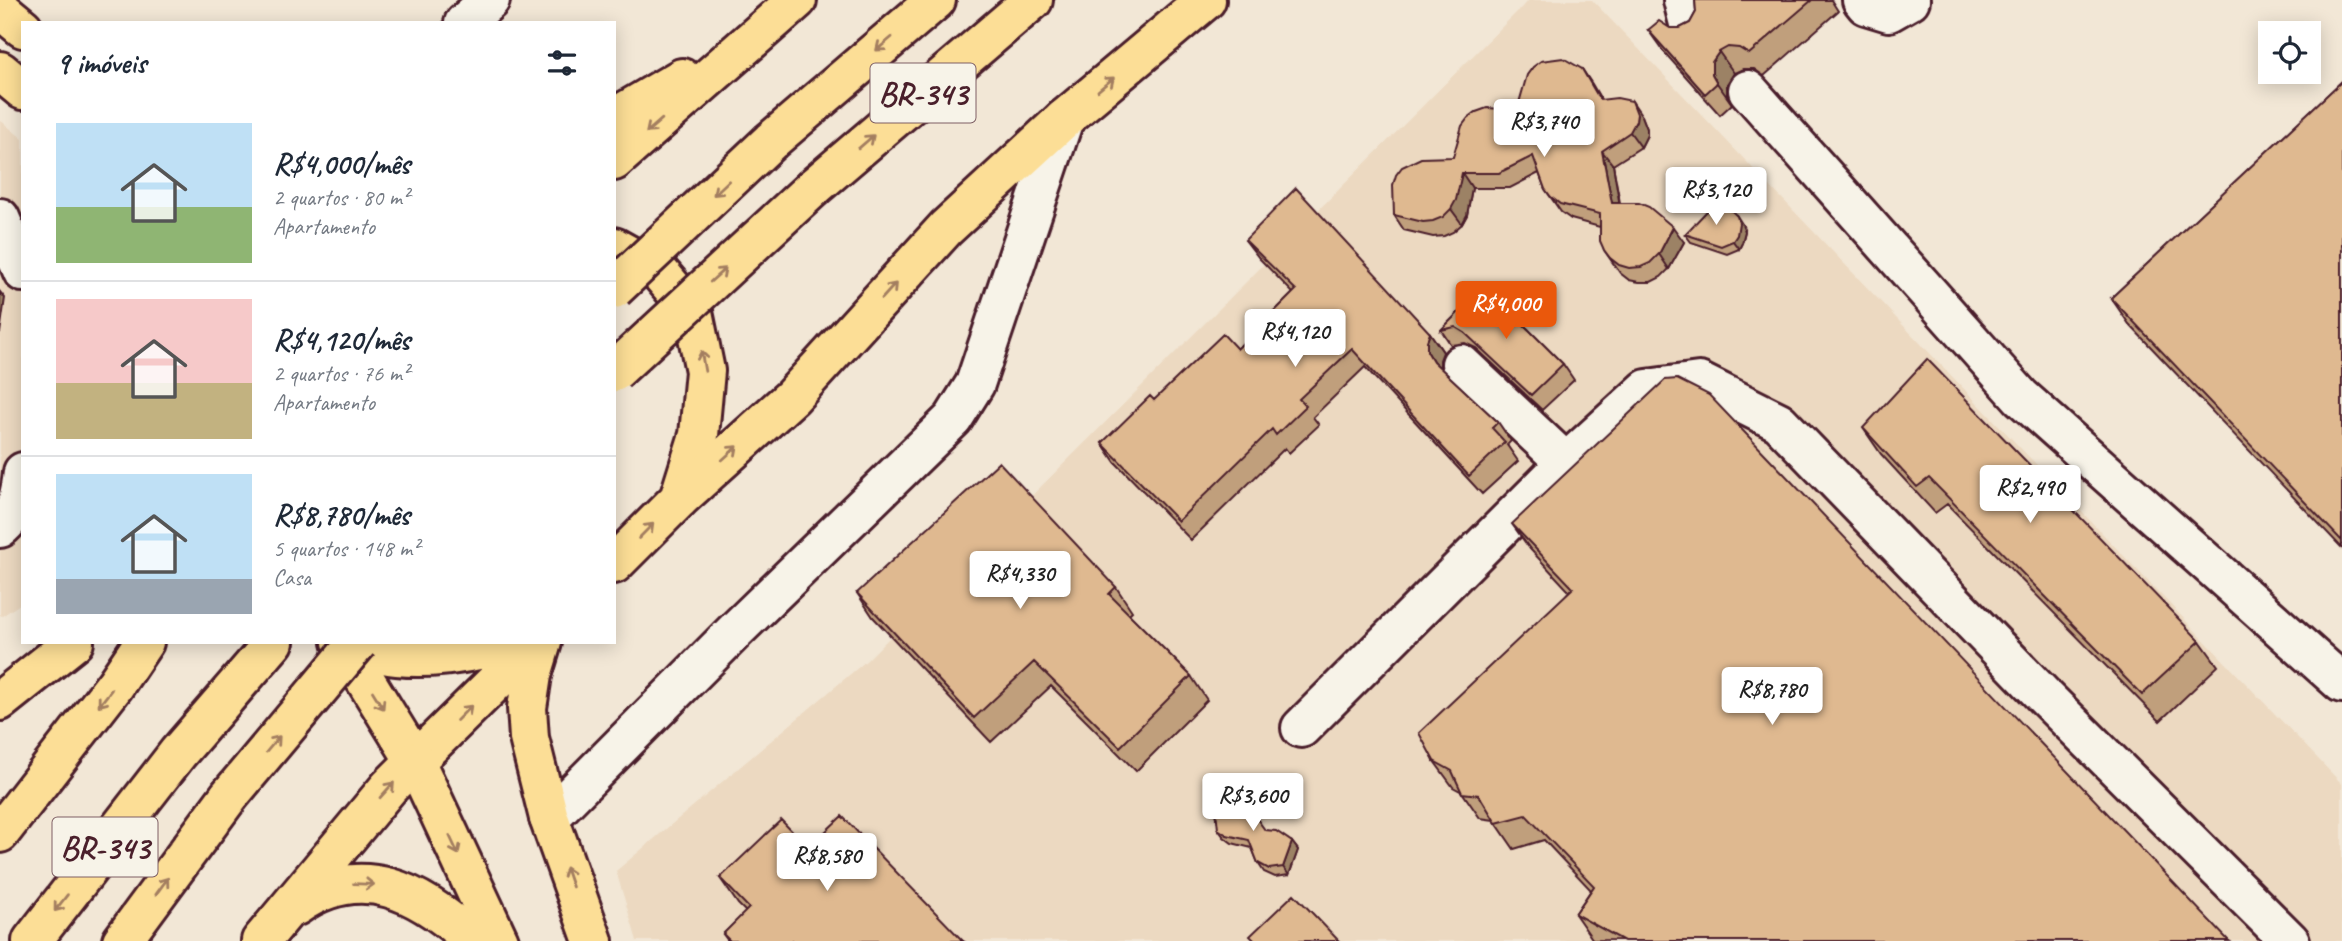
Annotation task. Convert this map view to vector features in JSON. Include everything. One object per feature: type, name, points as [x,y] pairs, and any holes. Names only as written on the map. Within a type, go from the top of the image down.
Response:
[{"type":"main road","name":"BR-343","points":[[616,287],[771,141],[936,0]]},
{"type":"main road","name":"BR-343","points":[[616,370],[814,187],[1033,0]]},
{"type":"main road","points":[[616,562],[679,499],[792,397],[946,228],[1064,119],[1206,0]]},
{"type":"main road","points":[[0,9],[21,26]]},
{"type":"main road","points":[[616,117],[774,12]]},
{"type":"main road","points":[[616,159],[774,12]]},
{"type":"main road","points":[[0,71],[21,88]]},
{"type":"main road","points":[[616,248],[659,272],[693,312],[705,371],[699,435],[679,499]]},
{"type":"main road","points":[[0,701],[71,644]]},
{"type":"main road","points":[[0,833],[115,685],[143,644]]},
{"type":"main road","name":"BR-343","points":[[32,941],[178,752],[272,644]]},
{"type":"main road","points":[[343,644],[415,761],[499,941]]},
{"type":"main road","points":[[354,644],[381,653],[431,657],[507,644]]},
{"type":"main road","name":"BR-343","points":[[121,941],[229,796],[356,644]]},
{"type":"main road","points":[[270,929],[389,787],[534,644]]},
{"type":"main road","points":[[541,644],[531,676],[527,708],[529,738],[549,818],[593,941]]},
{"type":"main road","points":[[270,929],[312,894],[348,883],[386,885],[417,899],[444,916],[473,941]]},
{"type":"street","points":[[466,21],[490,0]]},
{"type":"street","points":[[1862,0],[1866,5],[1889,12],[1910,0]]},
{"type":"street","points":[[1748,90],[2021,397],[2342,684]]},
{"type":"street","points":[[549,818],[736,630],[953,419],[975,384],[1064,119]]},
{"type":"street","points":[[0,218],[21,266]]},
{"type":"street","points":[[1461,364],[1566,463]]},
{"type":"street","points":[[1301,727],[1566,463],[1647,389],[1699,382],[1779,422],[2043,695],[2290,941]]},
{"type":"street","points":[[0,528],[6,524],[21,486]]},
{"type":"shaded area","points":[[1529,0],[1592,0],[2342,784],[2342,941],[637,941],[616,871],[866,661]]},
{"type":"shaded area","points":[[0,120],[21,137],[21,603],[0,615]]},
{"type":"building","points":[[1695,0],[1812,0],[1749,54],[1739,48],[1728,47],[1719,52],[1712,62],[1712,74],[1717,83],[1705,94],[1648,30],[1659,21],[1670,28],[1680,28],[1690,23],[1696,12]]},
{"type":"building","points":[[1563,58],[1582,69],[1600,100],[1617,98],[1632,101],[1637,114],[1630,132],[1602,151],[1612,203],[1639,203],[1649,207],[1673,227],[1659,254],[1650,263],[1629,268],[1610,258],[1600,241],[1600,214],[1560,204],[1551,197],[1545,189],[1533,156],[1499,173],[1462,173],[1456,200],[1443,217],[1423,222],[1394,215],[1393,185],[1402,167],[1421,158],[1453,157],[1462,126],[1468,118],[1487,108],[1517,110],[1527,75],[1533,67],[1541,61]]},
{"type":"building","points":[[2342,81],[2342,541],[2111,298]]},
{"type":"building","points":[[1296,188],[1430,333],[1427,351],[1433,361],[1498,422],[1492,428],[1505,442],[1469,476],[1352,349],[1299,399],[1306,406],[1276,435],[1272,429],[1178,521],[1102,443],[1150,396],[1154,400],[1223,334],[1237,349],[1296,290],[1245,240]]},
{"type":"building","points":[[1720,207],[1737,216],[1739,223],[1733,241],[1721,246],[1685,234],[1708,210]]},
{"type":"building","points":[[1485,286],[1563,364],[1531,395],[1465,333],[1455,327],[1441,330]]},
{"type":"building","points":[[1927,359],[2200,641],[2142,695],[1929,478],[1917,487],[1863,428]]},
{"type":"building","points":[[1677,379],[1709,395],[2229,941],[1624,941],[1575,914],[1594,886],[1526,815],[1496,823],[1479,795],[1462,793],[1452,771],[1434,761],[1419,733],[1573,588],[1512,524],[1665,380]]},
{"type":"building","points":[[999,462],[1116,587],[1109,594],[1191,676],[1120,747],[1034,662],[974,718],[857,593]]},
{"type":"building","points":[[1230,798],[1245,802],[1265,830],[1276,831],[1292,842],[1283,867],[1269,869],[1258,863],[1249,840],[1227,835],[1218,829],[1216,810]]},
{"type":"building","points":[[842,816],[963,941],[730,941],[723,934],[749,908],[720,878],[781,820],[808,848]]},
{"type":"building","points":[[1294,894],[1339,941],[1255,941],[1250,936]]}]
